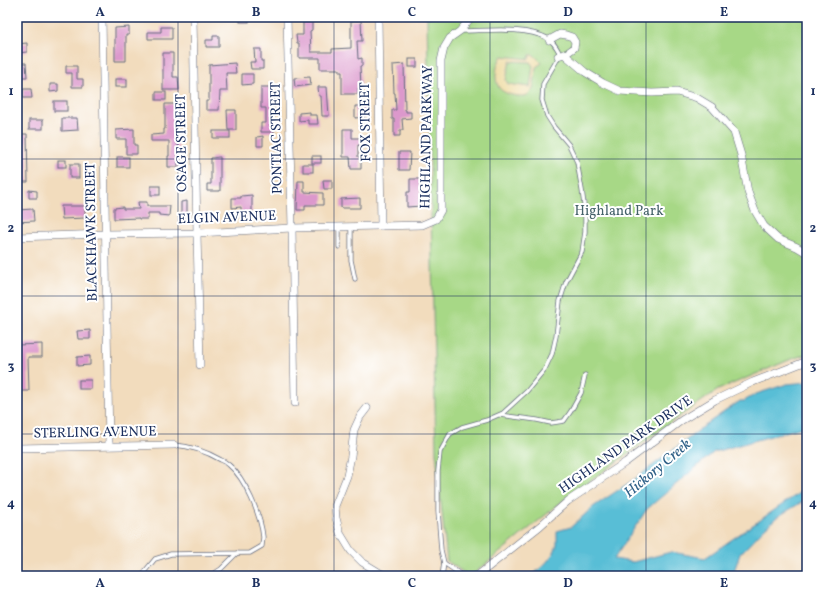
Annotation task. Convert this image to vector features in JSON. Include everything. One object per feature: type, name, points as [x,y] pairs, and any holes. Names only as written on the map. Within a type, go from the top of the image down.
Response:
[{"type":"street","name":"BLACKHAWK STREET","points":[[102,17],[108,446]]},
{"type":"street","name":"OSAGE STREET","points":[[193,17],[200,365]]},
{"type":"street","name":"PONTIAC STREET","points":[[287,17],[295,402]]},
{"type":"street","name":"FOX STREET","points":[[378,17],[381,226]]},
{"type":"street","name":"HIGHLAND PARKWAY","points":[[436,219],[441,210],[441,62],[444,48],[450,38],[460,31],[470,17]]},
{"type":"street","points":[[549,40],[560,34],[572,37],[575,42],[574,48],[560,57],[603,83],[620,91],[652,93],[677,92],[697,98],[712,107],[734,132],[741,155],[748,192],[755,211],[764,226],[778,239],[807,253]]},
{"type":"street","name":"ELGIN AVENUE","points":[[17,237],[197,233],[292,228],[422,225],[436,219]]},
{"type":"street","name":"HIGHLAND PARK DRIVE","points":[[477,576],[534,531],[568,501],[626,462],[682,420],[714,400],[753,382],[807,361]]},
{"type":"street","points":[[367,408],[360,417],[354,430],[347,476],[335,506],[336,518],[340,533],[351,551],[362,562],[385,576]]},
{"type":"street","name":"STERLING AVENUE","points":[[17,448],[174,445]]},
{"type":"lane","points":[[442,576],[444,563],[441,550],[438,511],[438,471],[440,452],[450,434],[462,427],[503,413],[527,392],[545,369],[552,354],[556,336],[560,302],[566,282],[582,252],[585,232],[583,197],[577,162],[569,145],[547,116],[542,100],[543,84],[560,57],[555,45],[547,38],[532,33],[511,30],[460,31]]},
{"type":"lane","points":[[339,227],[339,247]]},
{"type":"lane","points":[[351,227],[352,260],[355,279]]},
{"type":"lane","points":[[499,415],[552,423],[564,421],[581,393],[585,375]]},
{"type":"lane","points":[[144,576],[155,559],[170,554],[250,553],[262,546],[263,537],[253,502],[242,480],[229,464],[213,455],[196,449],[174,445]]},
{"type":"lane","points":[[210,576],[221,569],[237,553]]},
{"type":"lane","points":[[444,563],[463,576]]},
{"type":"green space","name":"Highland Park","points":[[427,17],[807,17],[807,354],[718,390],[565,499],[471,576],[447,561],[436,453]]},
{"type":"sand","points":[[530,55],[534,55],[542,63],[536,67],[534,84],[531,92],[525,96],[516,96],[500,89],[497,82],[496,72],[498,63],[502,56],[529,59]],"holes":[[[510,61],[530,62],[533,66],[530,87],[508,84],[506,80]]]},
{"type":"water","name":"Hickory Creek","points":[[807,382],[807,426],[714,452],[647,509],[614,559],[633,562],[671,552],[705,558],[807,489],[807,501],[802,502],[777,517],[763,530],[740,554],[734,571],[703,576],[530,576],[550,558],[556,549],[557,531],[571,527],[593,507],[636,478],[708,423],[740,401],[744,401],[756,394],[787,384]]},
{"type":"building","points":[[240,17],[249,17],[249,22],[240,22]]},
{"type":"building","points":[[303,17],[310,17],[310,22],[312,22],[312,30],[310,31],[311,52],[332,52],[332,49],[351,48],[351,21],[361,20],[362,41],[357,41],[358,59],[362,58],[362,66],[360,66],[361,88],[358,88],[358,94],[342,94],[342,72],[339,72],[339,69],[320,69],[320,58],[299,58],[299,43],[297,43],[296,35],[303,35]]},
{"type":"building","points":[[129,27],[129,35],[126,35],[126,61],[115,61],[115,28]]},
{"type":"building","points":[[161,27],[172,27],[172,39],[148,39],[148,32],[161,32]]},
{"type":"building","points":[[213,36],[219,36],[219,47],[206,47],[206,40],[213,40]]},
{"type":"building","points":[[27,43],[27,52],[17,53],[17,44]]},
{"type":"building","points":[[254,49],[261,49],[263,69],[251,69],[250,62],[255,62]]},
{"type":"building","points":[[163,53],[173,53],[173,77],[178,77],[179,90],[163,90]]},
{"type":"building","points":[[409,59],[417,59],[417,67],[409,67]]},
{"type":"building","points":[[17,63],[26,63],[27,77],[17,77]]},
{"type":"building","points":[[235,63],[236,73],[226,73],[227,91],[220,91],[219,110],[206,110],[206,101],[209,101],[209,65]]},
{"type":"building","points":[[404,64],[405,110],[406,112],[411,112],[411,118],[402,119],[403,130],[400,130],[400,136],[394,136],[394,119],[392,119],[392,110],[396,110],[393,65]]},
{"type":"building","points":[[66,66],[77,66],[77,79],[83,79],[83,87],[72,87],[72,73],[66,73]]},
{"type":"building","points":[[242,74],[253,74],[253,84],[242,85]]},
{"type":"building","points":[[310,77],[311,85],[295,87],[294,78]]},
{"type":"building","points":[[115,79],[127,79],[127,87],[115,87]]},
{"type":"building","points":[[50,84],[58,84],[58,91],[50,92]]},
{"type":"building","points":[[261,87],[272,87],[272,99],[274,99],[274,132],[261,132],[261,123],[266,123],[266,108],[261,108]]},
{"type":"building","points":[[318,87],[327,87],[329,116],[322,116],[321,96],[319,96]]},
{"type":"building","points":[[23,89],[31,89],[32,98],[23,98]]},
{"type":"building","points":[[156,92],[166,92],[166,100],[156,100]]},
{"type":"building","points":[[54,101],[67,101],[67,111],[54,111]]},
{"type":"building","points":[[165,104],[178,104],[178,126],[175,126],[176,137],[178,137],[178,167],[168,167],[169,141],[151,141],[151,135],[164,134]]},
{"type":"building","points":[[355,106],[365,106],[365,117],[355,118]]},
{"type":"building","points":[[227,110],[236,110],[236,130],[228,130]]},
{"type":"building","points":[[310,112],[310,115],[317,115],[318,124],[308,124],[308,120],[299,121],[299,113]]},
{"type":"building","points":[[62,118],[77,118],[78,130],[62,131]]},
{"type":"building","points":[[29,120],[43,120],[43,129],[29,129]]},
{"type":"building","points":[[134,129],[134,145],[137,145],[137,154],[126,154],[126,139],[116,139],[116,130]]},
{"type":"building","points":[[343,129],[352,129],[352,138],[369,138],[370,145],[358,145],[358,157],[361,157],[361,169],[351,169],[350,157],[343,157]]},
{"type":"building","points":[[213,131],[230,131],[230,138],[213,138]]},
{"type":"building","points":[[17,134],[27,134],[28,182],[17,182]]},
{"type":"building","points":[[263,136],[263,146],[257,146],[257,137]]},
{"type":"building","points":[[399,152],[410,152],[409,170],[399,170]]},
{"type":"building","points":[[312,156],[321,156],[321,163],[312,163]]},
{"type":"building","points":[[117,157],[129,157],[129,167],[117,167]]},
{"type":"building","points":[[220,157],[220,191],[207,191],[207,184],[211,184],[211,158]]},
{"type":"building","points":[[58,160],[66,160],[66,167],[58,167]]},
{"type":"building","points":[[70,164],[79,164],[79,178],[70,178]]},
{"type":"building","points":[[303,164],[313,164],[313,172],[303,172]]},
{"type":"building","points":[[410,179],[420,179],[421,206],[407,207],[407,192],[410,192]]},
{"type":"building","points":[[323,180],[332,180],[332,189],[324,189]]},
{"type":"building","points":[[298,181],[304,181],[304,192],[323,193],[323,205],[305,205],[305,210],[297,210]]},
{"type":"building","points":[[151,186],[160,186],[160,195],[151,195]]},
{"type":"building","points":[[29,190],[37,191],[37,198],[29,198]]},
{"type":"building","points":[[252,195],[252,213],[241,213],[241,207],[232,208],[232,198],[241,198],[241,196]]},
{"type":"building","points":[[360,198],[360,208],[341,208],[341,199]]},
{"type":"building","points":[[187,201],[187,217],[181,218],[181,202]]},
{"type":"building","points":[[138,202],[147,202],[147,206],[170,206],[169,216],[159,215],[159,213],[148,213],[148,219],[114,219],[114,208],[123,207],[123,209],[139,209]]},
{"type":"building","points":[[61,206],[85,206],[85,218],[62,219]]},
{"type":"building","points":[[33,209],[34,221],[17,222],[17,210]]},
{"type":"building","points":[[90,330],[90,339],[78,339],[77,331]]},
{"type":"building","points":[[42,344],[42,357],[28,357],[29,391],[17,391],[17,345]]},
{"type":"building","points":[[90,356],[90,365],[77,366],[77,357]]},
{"type":"building","points":[[79,380],[91,380],[91,389],[79,389]]}]
